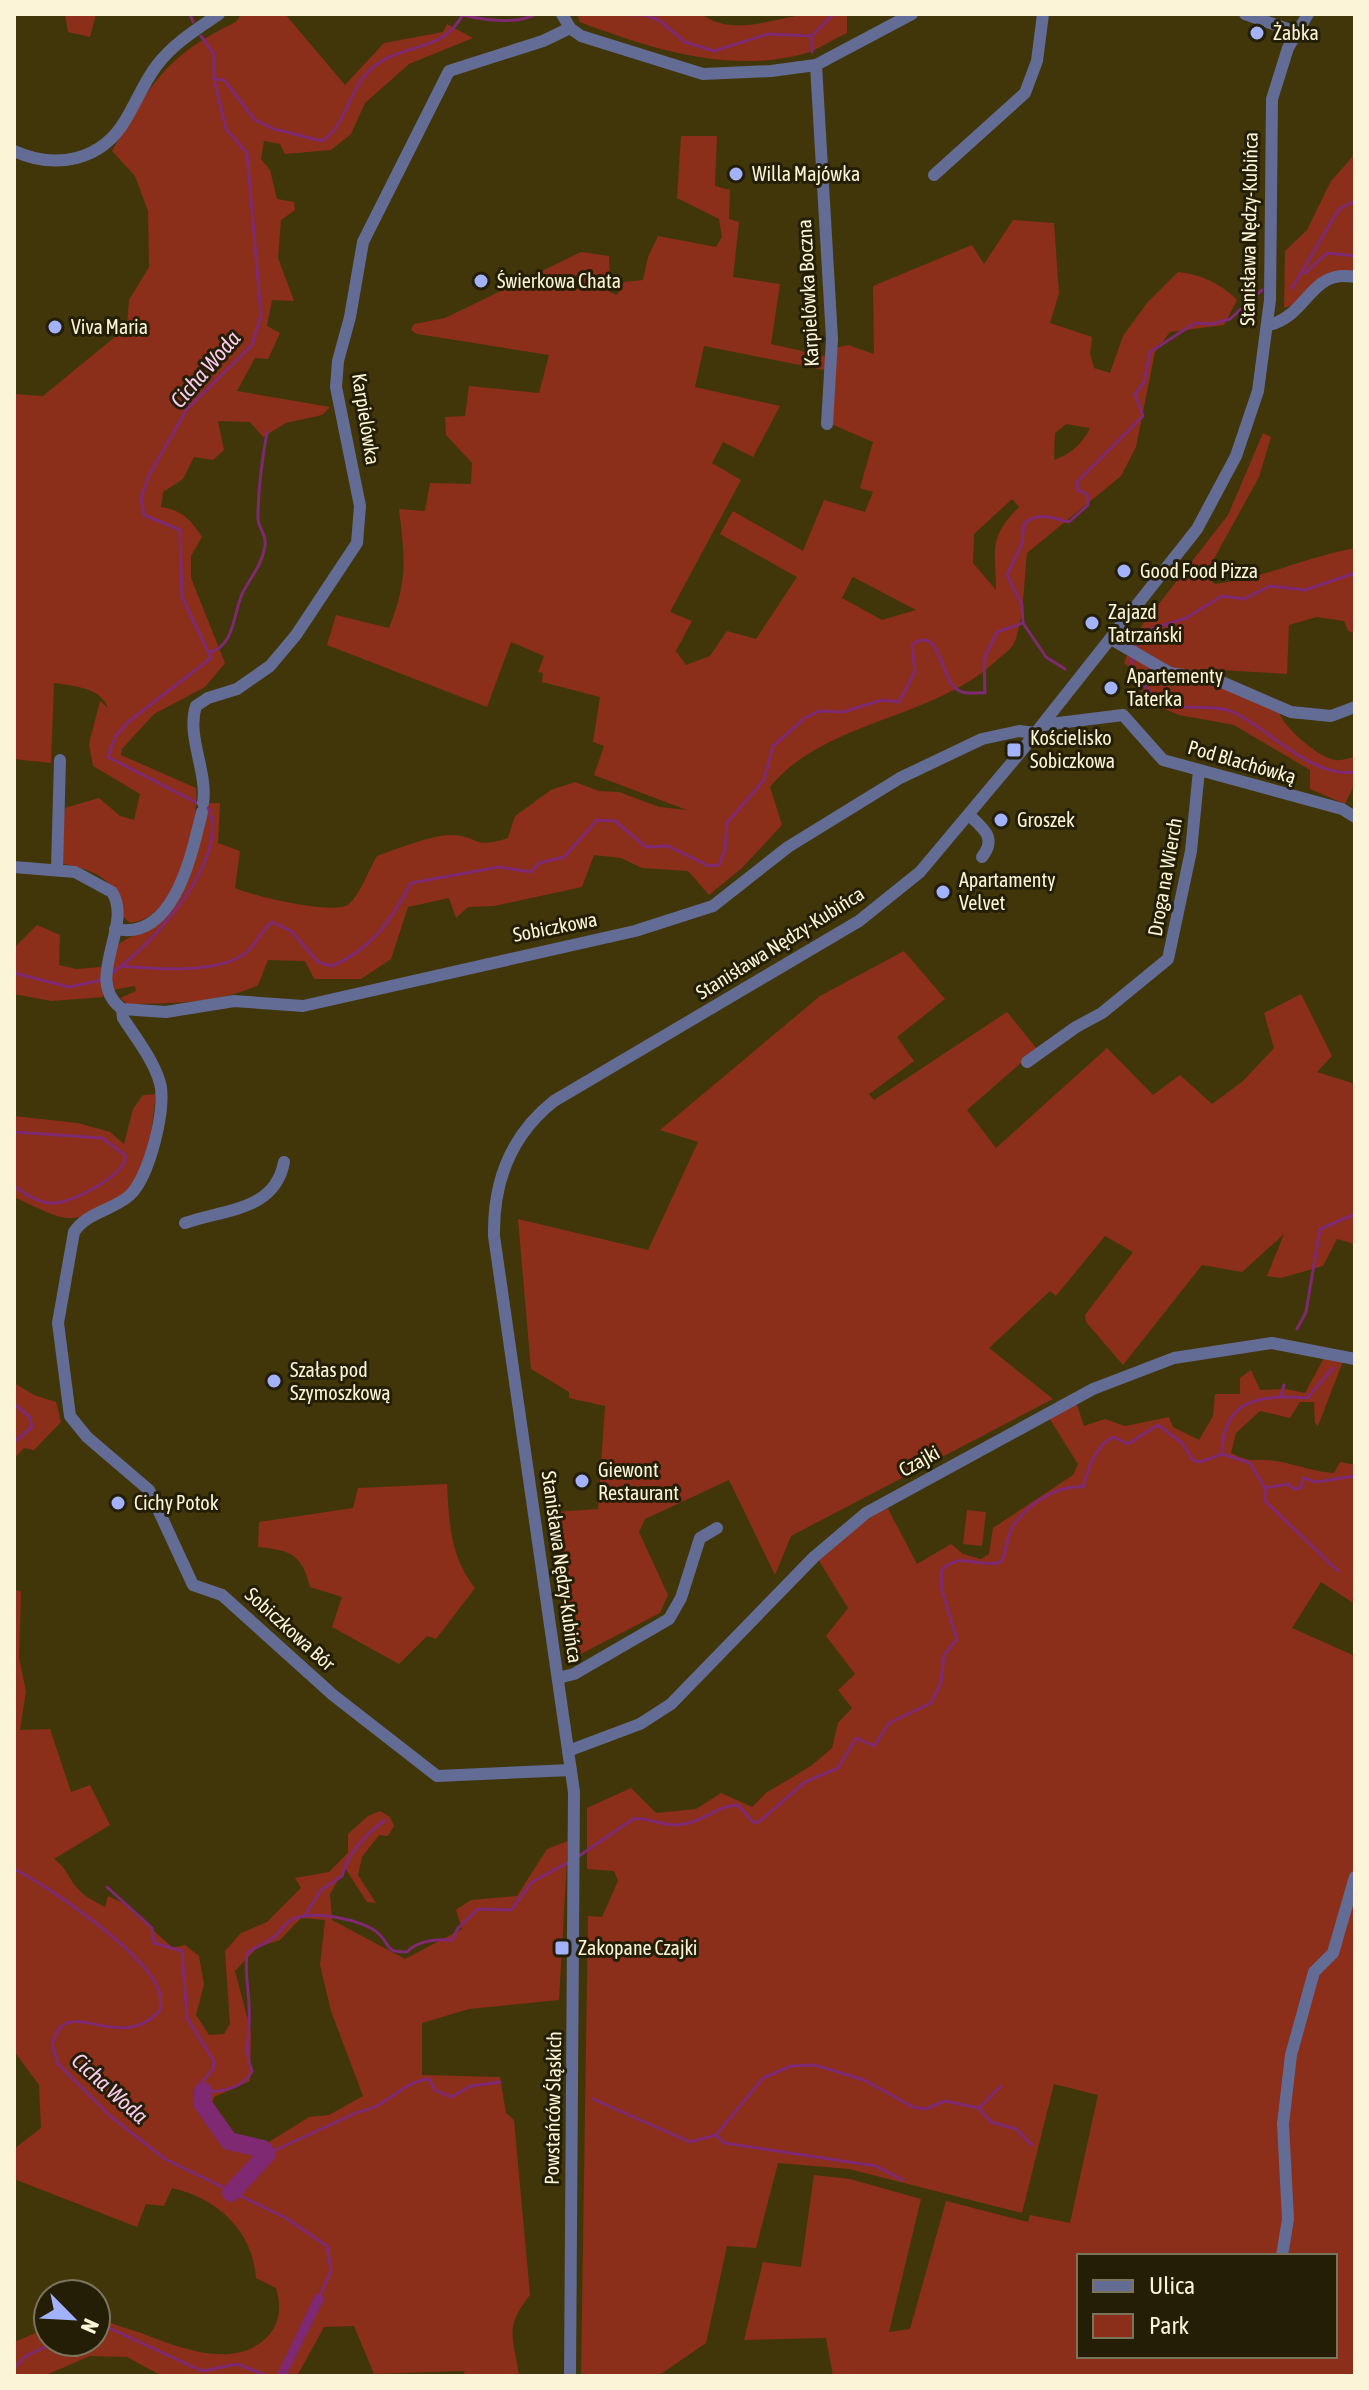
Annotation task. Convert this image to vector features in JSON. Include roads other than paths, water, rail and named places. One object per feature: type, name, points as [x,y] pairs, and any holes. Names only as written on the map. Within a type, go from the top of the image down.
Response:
[{"type":"street","points":[[14,151],[39,159],[60,161],[77,159],[99,149],[121,127],[148,78],[167,54],[219,14]]},
{"type":"street","points":[[562,14],[570,28],[581,36],[703,74],[816,65],[912,14]]},
{"type":"street","points":[[934,175],[1025,93],[1037,61],[1043,14]]},
{"type":"street","points":[[1245,14],[1296,32]]},
{"type":"street","name":"Stanisława Nędzy-Kubińca","points":[[576,1840],[571,1770],[494,1236],[495,1199],[509,1154],[530,1123],[554,1101],[862,919],[920,872],[1174,561],[1217,496],[1252,413],[1269,325],[1271,108],[1280,67],[1308,14]]},
{"type":"street","name":"Karpielówka","points":[[115,929],[140,927],[170,903],[186,871],[205,785],[194,724],[196,706],[208,698],[237,689],[270,666],[296,635],[357,543],[360,506],[336,374],[350,317],[358,261],[372,221],[449,71],[543,41],[570,28]]},
{"type":"street","name":"Karpielówka Boczna","points":[[816,65],[832,339],[827,424]]},
{"type":"street","points":[[1269,325],[1294,313],[1324,279],[1333,276],[1355,277]]},
{"type":"street","points":[[1111,639],[1170,673],[1217,680],[1291,712],[1331,716],[1355,707]]},
{"type":"street","name":"Pod Blachówką","points":[[1039,729],[1123,715],[1163,760],[1342,809],[1355,817]]},
{"type":"street","name":"Sobiczkowa","points":[[122,1009],[166,1012],[234,1001],[303,1006],[635,931],[713,906],[788,847],[900,778],[982,739],[1039,729]]},
{"type":"street","points":[[57,868],[60,760]]},
{"type":"street","name":"Droga na Wierch","points":[[1027,1062],[1076,1027],[1102,1013],[1168,959],[1191,851],[1199,770]]},
{"type":"street","points":[[969,815],[989,835],[990,844],[982,857]]},
{"type":"street","points":[[14,867],[57,868],[85,875],[112,892],[119,909],[108,961],[108,985],[113,1001],[122,1009]]},
{"type":"street","name":"Sobiczkowa Bór","points":[[122,1009],[123,1018],[152,1063],[161,1093],[152,1148],[141,1181],[131,1194],[100,1211],[74,1232],[58,1323],[72,1422],[149,1490],[193,1585],[222,1595],[333,1695],[437,1776],[571,1770]]},
{"type":"street","points":[[185,1223],[260,1200],[273,1192],[284,1162]]},
{"type":"street","name":"Czajki","points":[[568,1751],[629,1729],[659,1713],[701,1676],[814,1557],[866,1513],[1093,1389],[1174,1358],[1272,1343],[1355,1359]]},
{"type":"street","points":[[558,1678],[574,1674],[669,1619],[681,1598],[700,1538],[717,1528]]},
{"type":"street","name":"Powstańców Śląskich","points":[[570,2376],[576,1840]]},
{"type":"street","points":[[1282,2254],[1288,2219],[1283,2124],[1291,2055],[1314,1972],[1333,1953],[1355,1877]]},
{"type":"waterway","points":[[190,14],[193,22]]},
{"type":"waterway","name":"Cicha Woda","points":[[112,973],[147,943],[183,900],[208,852],[212,830],[209,809],[108,757],[115,737],[128,722],[211,658],[182,597],[180,530],[144,515],[141,498],[149,475],[187,409],[252,345],[261,315],[247,153],[226,129],[214,79],[224,80],[255,120],[274,129],[322,141],[337,126],[357,87],[370,70],[395,55],[444,36],[463,14]]},
{"type":"waterway","points":[[463,15],[490,20],[520,20],[536,14]]},
{"type":"waterway","points":[[595,14],[645,15],[659,20],[685,42],[714,51],[768,34],[812,36],[833,14]]},
{"type":"waterway","points":[[201,36],[214,54],[214,79]]},
{"type":"waterway","points":[[812,36],[812,52]]},
{"type":"waterway","points":[[1292,288],[1339,209],[1355,201]]},
{"type":"waterway","points":[[1304,274],[1327,253],[1355,256]]},
{"type":"waterway","points":[[121,966],[188,968],[223,963],[249,950],[272,922],[291,931],[318,962],[332,966],[358,951],[379,932],[411,883],[499,867],[531,872],[539,863],[564,857],[597,820],[615,821],[646,847],[668,846],[709,866],[719,865],[725,850],[727,823],[764,780],[773,746],[805,718],[819,711],[843,712],[882,700],[899,702],[915,672],[912,645],[921,640],[934,646],[957,690],[985,693],[984,659],[997,632],[1023,623],[1022,605],[1007,575],[1022,543],[1024,524],[1040,517],[1069,522],[1088,505],[1088,495],[1078,490],[1077,482],[1143,416],[1135,394],[1144,382],[1150,352],[1195,323],[1212,324],[1230,319],[1262,290]]},
{"type":"waterway","points":[[210,652],[225,642],[229,635],[240,598],[264,552],[258,507],[267,432]]},
{"type":"waterway","points":[[1136,647],[1145,631],[1186,618],[1222,596],[1244,599],[1270,586],[1305,590],[1355,573]]},
{"type":"waterway","points":[[1023,623],[1046,657],[1065,669]]},
{"type":"waterway","points":[[1132,657],[1140,680],[1153,695],[1166,703],[1235,713],[1307,761],[1339,772],[1355,772]]},
{"type":"waterway","name":"Cicha Woda","points":[[14,973],[69,987],[102,980]]},
{"type":"waterway","name":"Cicha Woda","points":[[14,1132],[102,1138],[125,1155],[125,1161],[113,1175],[92,1190],[58,1203],[31,1197],[14,1186]]},
{"type":"waterway","points":[[1297,1329],[1306,1312],[1320,1229],[1355,1214]]},
{"type":"waterway","points":[[579,1856],[633,1819],[684,1824],[738,1805],[754,1823],[760,1821],[805,1782],[838,1768],[856,1738],[874,1746],[889,1723],[931,1703],[941,1682],[944,1655],[957,1639],[942,1591],[941,1571],[948,1565],[962,1561],[1001,1562],[1011,1530],[1019,1518],[1035,1503],[1053,1493],[1083,1487],[1097,1452],[1113,1437],[1128,1444],[1158,1425],[1182,1443],[1193,1460],[1200,1462],[1222,1454],[1229,1421],[1237,1411],[1260,1399],[1307,1398],[1333,1368]]},
{"type":"waterway","points":[[1281,1396],[1284,1385]]},
{"type":"waterway","name":"Cicha Woda","points":[[14,1404],[29,1416],[32,1427],[14,1442]]},
{"type":"waterway","points":[[1222,1454],[1250,1463],[1265,1488],[1288,1484],[1294,1489],[1301,1488],[1303,1478],[1316,1482],[1355,1476]]},
{"type":"waterway","points":[[1265,1488],[1265,1501],[1338,1571]]},
{"type":"waterway","points":[[305,1915],[321,1890],[342,1876],[359,1845],[385,1820]]},
{"type":"waterway","points":[[107,1887],[152,1928],[154,1943],[182,1951],[187,2018],[214,2061],[213,2069],[202,2082],[203,2091],[216,2091],[244,2082],[252,2071],[248,2052],[247,1953],[274,1937],[291,1920],[310,1915],[349,1920],[372,1929],[391,1950],[407,1952],[422,1943],[452,1940],[458,1928],[478,1909],[511,1910],[532,1882],[569,1862]]},
{"type":"waterway","name":"Cicha Woda","points":[[14,1869],[95,1922],[136,1959],[151,1976],[160,1993],[161,2009],[147,2021],[133,2027],[80,2022],[70,2022],[61,2027],[52,2044],[58,2064],[110,2116],[165,2159],[286,2218],[327,2246],[331,2270],[320,2296]]},
{"type":"waterway","points":[[593,2099],[690,2142],[716,2135],[763,2078],[791,2066],[815,2065],[864,2080],[913,2107],[925,2109],[945,2101],[979,2108],[991,2122],[1016,2129],[1032,2145]]},
{"type":"waterway","points":[[267,2154],[368,2110],[419,2081],[429,2079],[435,2090],[451,2097],[471,2086],[500,2082]]},
{"type":"waterway","points":[[979,2108],[1001,2086]]},
{"type":"waterway","points":[[203,2091],[202,2103],[229,2141],[263,2149],[267,2154],[231,2193]]},
{"type":"waterway","points":[[716,2135],[724,2143],[876,2166],[903,2180]]},
{"type":"waterway","points":[[112,2329],[202,2371],[237,2364],[268,2376]]},
{"type":"waterway","points":[[14,2368],[32,2353]]},
{"type":"place","name":"Żabka","points":[[1257,33]]},
{"type":"place","name":"Willa Majówka","points":[[736,174]]},
{"type":"place","name":"Świerkowa Chata","points":[[481,281]]},
{"type":"place","name":"Viva Maria","points":[[55,327]]},
{"type":"place","name":"Good Food Pizza","points":[[1124,571]]},
{"type":"place","name":"Zajazd Tatrzański","points":[[1092,623]]},
{"type":"place","name":"Apartementy Taterka","points":[[1111,688]]},
{"type":"place","name":"Kościelisko Sobiczkowa","points":[[1014,750]]},
{"type":"place","name":"Groszek","points":[[1001,820]]},
{"type":"place","name":"Apartamenty Velvet","points":[[943,892]]},
{"type":"place","name":"Szałas pod Szymoszkową","points":[[274,1381]]},
{"type":"place","name":"Giewont Restaurant","points":[[582,1481]]},
{"type":"place","name":"Cichy Potok","points":[[118,1503]]},
{"type":"place","name":"Zakopane Czajki","points":[[562,1948]]}]
